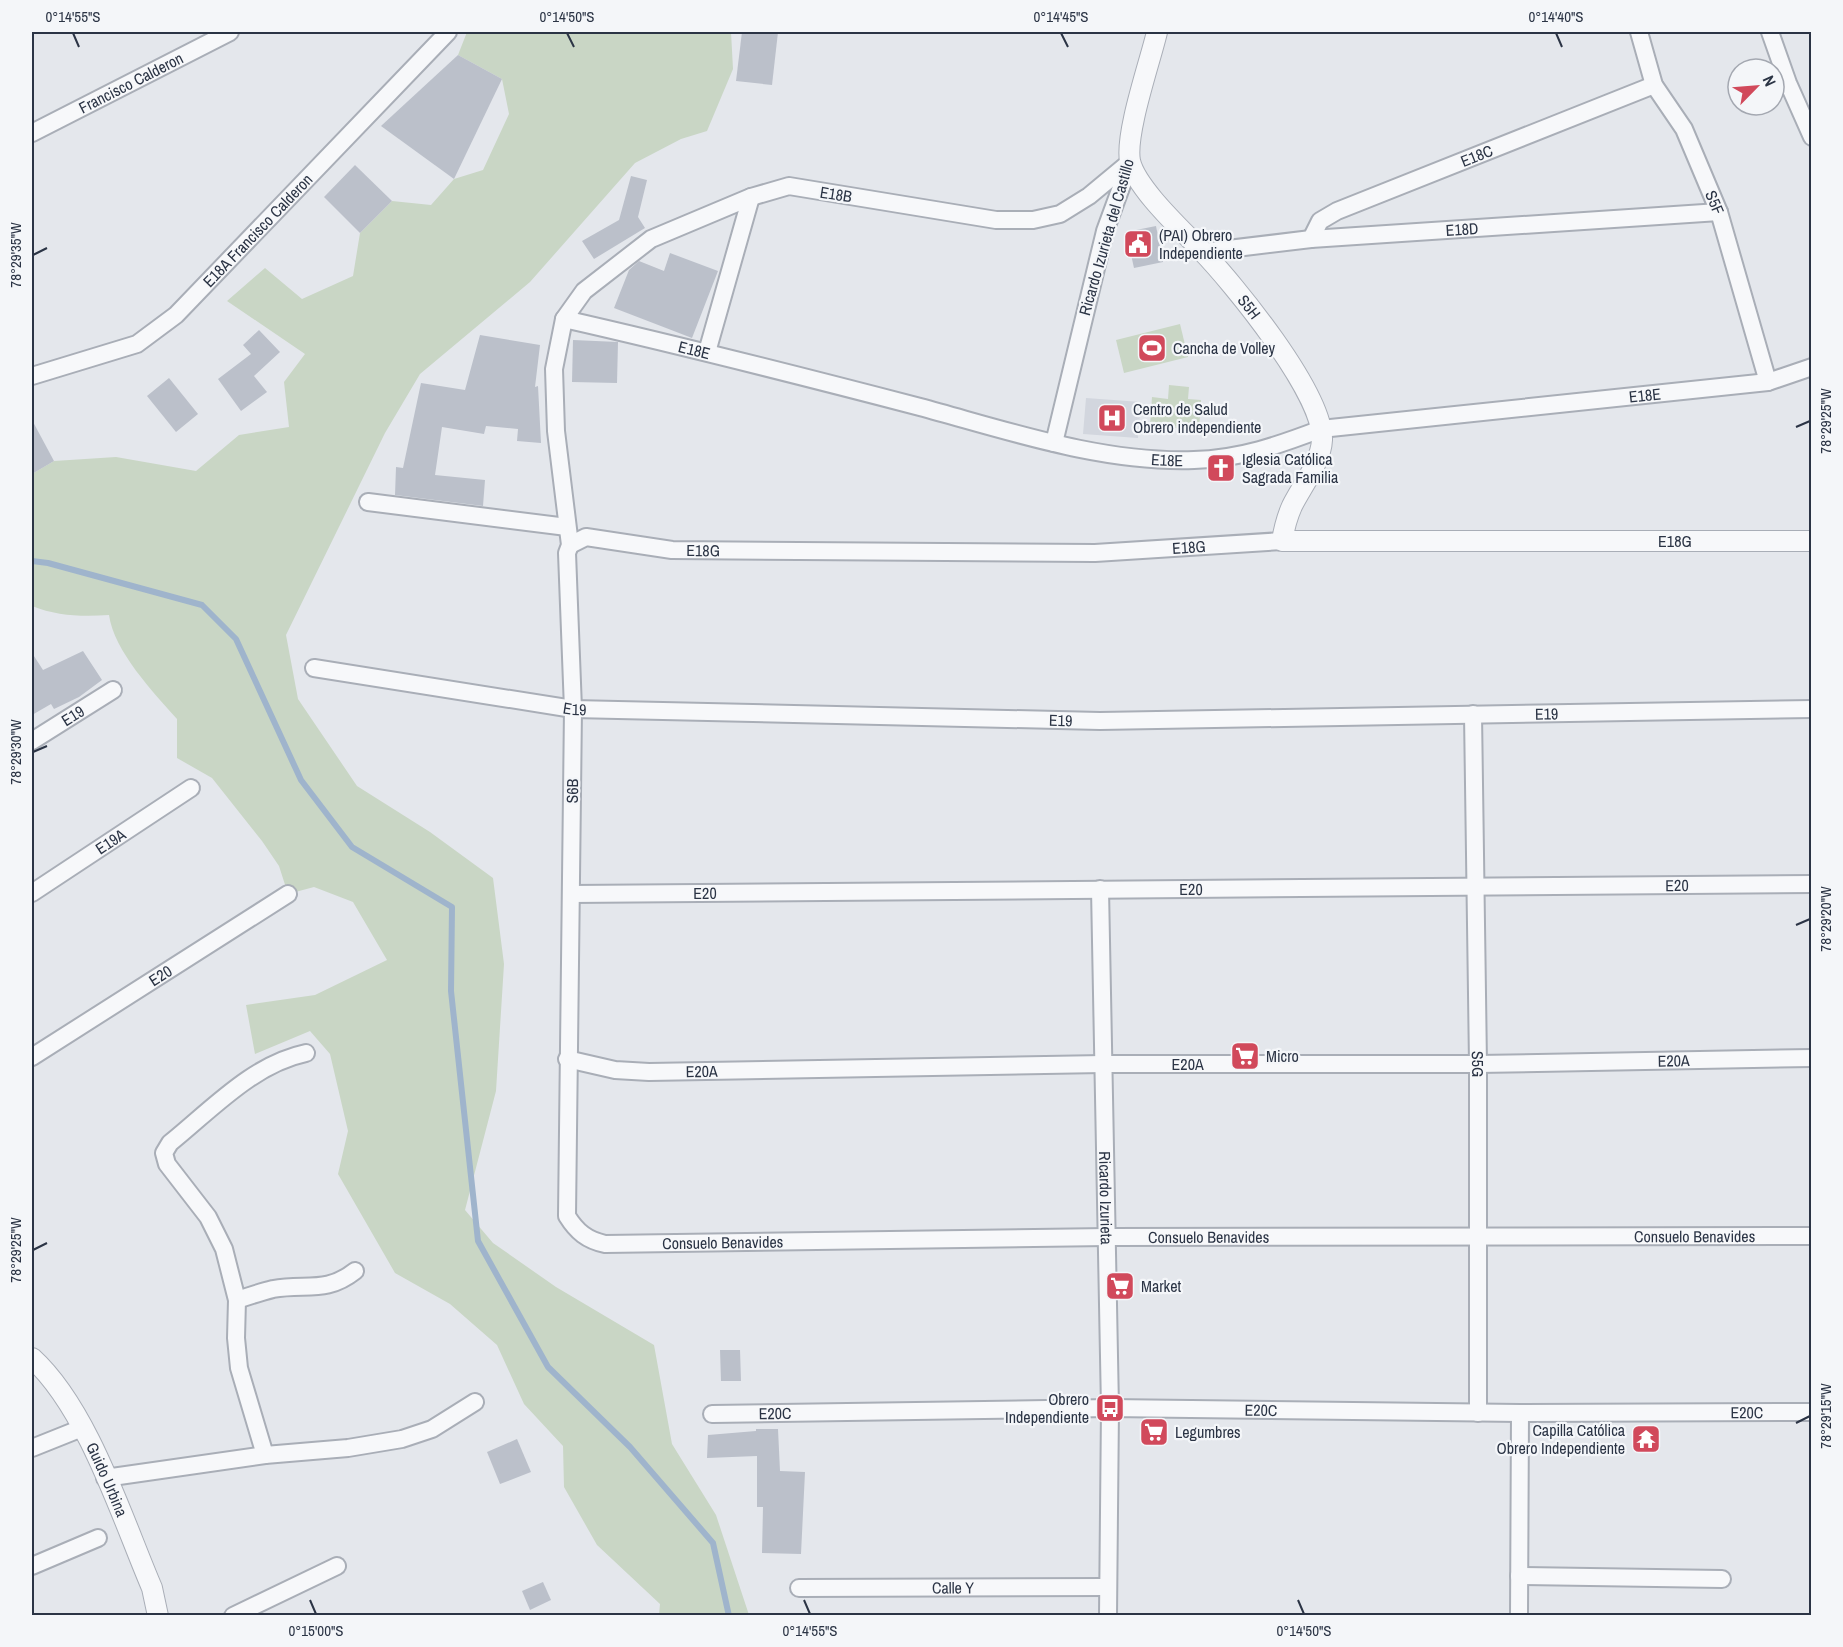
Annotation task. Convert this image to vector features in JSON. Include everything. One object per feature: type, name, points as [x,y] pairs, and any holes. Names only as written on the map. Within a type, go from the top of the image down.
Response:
[{"type":"street","name":"Francisco Calderon","points":[[32,133],[226,32]]},
{"type":"street","name":"E18A Francisco Calderon","points":[[32,376],[137,344],[176,315],[448,32]]},
{"type":"street","name":"Ricardo Izurieta del Castillo","points":[[1054,443],[1105,231],[1130,162],[1134,124],[1157,32]]},
{"type":"street","name":"S5F","points":[[1639,32],[1654,85],[1684,129],[1719,212],[1768,382]]},
{"type":"street","points":[[1770,32],[1788,83],[1812,137]]},
{"type":"street","name":"E18C","points":[[1311,239],[1320,221],[1336,211],[1654,85]]},
{"type":"street","name":"E18B","points":[[564,319],[584,291],[651,239],[751,197],[789,186],[996,220],[1033,220],[1060,214],[1089,196],[1130,162]]},
{"type":"street","name":"S5H","points":[[1130,162],[1162,210],[1203,252],[1270,336],[1302,385],[1318,416],[1321,429],[1320,452],[1291,508],[1282,541]]},
{"type":"street","points":[[707,352],[751,197]]},
{"type":"street","name":"E18D","points":[[1203,252],[1311,239],[1719,212]]},
{"type":"street","name":"E18E","points":[[564,319],[707,352],[1054,443],[1147,460],[1195,460],[1247,454],[1321,429],[1768,382],[1812,367]]},
{"type":"street","name":"S6B","points":[[564,319],[554,369],[556,431],[570,544],[567,554],[573,709],[567,1059],[567,1216],[581,1234],[605,1244]]},
{"type":"street","points":[[368,502],[567,527]]},
{"type":"street","name":"E18G","points":[[570,544],[586,537],[672,550],[1095,553],[1282,541],[1812,541]]},
{"type":"street","name":"E19","points":[[314,668],[573,709],[1100,721],[1812,709]]},
{"type":"street","name":"E19","points":[[32,741],[113,690]]},
{"type":"street","name":"S5G","points":[[1473,714],[1473,888],[1478,1064],[1478,1413]]},
{"type":"street","name":"E19A","points":[[32,893],[191,788]]},
{"type":"street","name":"E20","points":[[571,894],[1812,884]]},
{"type":"street","name":"Ricardo Izurieta","points":[[1100,889],[1110,1408],[1108,1616]]},
{"type":"street","name":"E20","points":[[32,1057],[288,894]]},
{"type":"street","points":[[265,1455],[239,1368],[236,1338],[237,1300],[224,1249],[208,1217],[167,1164],[164,1153],[170,1143],[258,1072],[273,1063],[306,1053]]},
{"type":"street","name":"E20A","points":[[567,1059],[615,1070],[649,1072],[1103,1064],[1478,1064],[1812,1058]]},
{"type":"street","name":"Consuelo Benavides","points":[[605,1244],[1107,1237],[1812,1236]]},
{"type":"street","points":[[237,1300],[273,1289],[325,1287],[338,1283],[356,1271]]},
{"type":"street","name":"Guido Urbina","points":[[32,1358],[42,1368],[82,1428],[152,1588],[158,1616]]},
{"type":"street","points":[[105,1478],[265,1455],[348,1448],[402,1439],[432,1429],[475,1402]]},
{"type":"street","name":"E20C","points":[[712,1414],[1110,1408],[1478,1413],[1812,1412]]},
{"type":"street","points":[[1519,1616],[1520,1413]]},
{"type":"street","points":[[32,1448],[82,1428]]},
{"type":"street","points":[[32,1566],[98,1538]]},
{"type":"street","points":[[232,1616],[337,1566]]},
{"type":"street","points":[[1519,1576],[1722,1579]]},
{"type":"street","name":"Calle Y","points":[[799,1588],[1107,1587]]},
{"type":"shaded area","name":"Centro de Salud Obrero independiente","points":[[1086,398],[1141,402],[1138,438],[1083,434]]},
{"type":"green space","points":[[467,32],[731,32],[733,69],[707,131],[681,139],[635,163],[530,282],[420,374],[385,433],[286,635],[298,699],[357,786],[430,832],[493,878],[504,964],[496,1091],[465,1210],[493,1243],[556,1287],[654,1345],[672,1444],[716,1515],[749,1615],[659,1615],[660,1604],[597,1545],[564,1487],[563,1446],[524,1404],[497,1345],[450,1304],[395,1273],[338,1174],[348,1131],[330,1054],[310,1031],[255,1054],[246,1005],[315,995],[387,960],[353,902],[314,887],[288,894],[279,866],[212,778],[177,758],[177,719],[126,657],[112,629],[109,615],[70,615],[32,606],[32,474],[54,461],[116,457],[196,471],[239,435],[289,427],[284,382],[305,354],[227,301],[265,268],[302,299],[353,276],[360,233],[392,201],[431,205],[454,179],[483,170],[509,114],[502,79],[458,55]]},
{"type":"green space","name":"Cancha de Volley","points":[[1180,324],[1188,357],[1124,373],[1116,340]]},
{"type":"green space","name":"Cancha de Volley","points":[[1169,385],[1189,387],[1188,399],[1201,400],[1199,430],[1150,426],[1152,397],[1168,399]]},
{"type":"building","points":[[742,32],[778,32],[772,85],[736,81]]},
{"type":"building","points":[[458,55],[502,79],[454,179],[381,126]]},
{"type":"building","points":[[355,165],[392,201],[360,233],[324,197]]},
{"type":"building","points":[[631,176],[647,180],[638,217],[645,228],[594,259],[582,241],[619,220]]},
{"type":"building","points":[[1156,226],[1163,262],[1134,268],[1126,232]]},
{"type":"building","points":[[670,253],[718,271],[692,338],[614,308],[629,270],[639,261],[664,271]]},
{"type":"building","points":[[259,330],[280,352],[254,376],[267,392],[241,411],[218,379],[251,354],[243,345]]},
{"type":"building","points":[[480,335],[540,345],[535,387],[538,386],[541,443],[517,441],[518,429],[486,426],[484,434],[442,427],[435,475],[485,480],[483,506],[395,495],[396,467],[403,468],[421,383],[465,390]]},
{"type":"building","points":[[573,340],[618,342],[617,383],[572,382]]},
{"type":"building","points":[[169,378],[198,414],[176,432],[147,396]]},
{"type":"building","points":[[32,420],[54,461],[32,474]]},
{"type":"building","points":[[83,651],[102,680],[79,697],[54,709],[51,704],[32,715],[32,653],[43,670]]},
{"type":"building","points":[[720,1350],[740,1350],[741,1381],[721,1381]]},
{"type":"building","points":[[756,1429],[778,1429],[780,1471],[805,1472],[801,1554],[762,1553],[763,1507],[757,1507],[757,1456],[707,1458],[708,1435],[756,1431]]},
{"type":"building","points":[[517,1439],[531,1472],[500,1484],[487,1452]]},
{"type":"building","points":[[543,1582],[551,1600],[530,1610],[522,1591]]},
{"type":"waterway","points":[[32,561],[48,563],[202,605],[236,639],[301,780],[352,847],[452,907],[451,991],[478,1241],[548,1367],[630,1447],[713,1543],[729,1616]]},
{"type":"place","name":"(PAI) Obrero Independiente","points":[[1138,244]]},
{"type":"place","name":"Cancha de Volley","points":[[1152,348]]},
{"type":"place","name":"Centro de Salud Obrero independiente","points":[[1112,418]]},
{"type":"place","name":"Iglesia Católica Sagrada Familia","points":[[1221,468]]},
{"type":"place","name":"Micro","points":[[1245,1056]]},
{"type":"place","name":"Market","points":[[1120,1286]]},
{"type":"place","name":"Obrero Independiente","points":[[1110,1408]]},
{"type":"place","name":"Legumbres","points":[[1154,1432]]},
{"type":"place","name":"Capilla Católica Obrero Independiente","points":[[1646,1439]]}]
